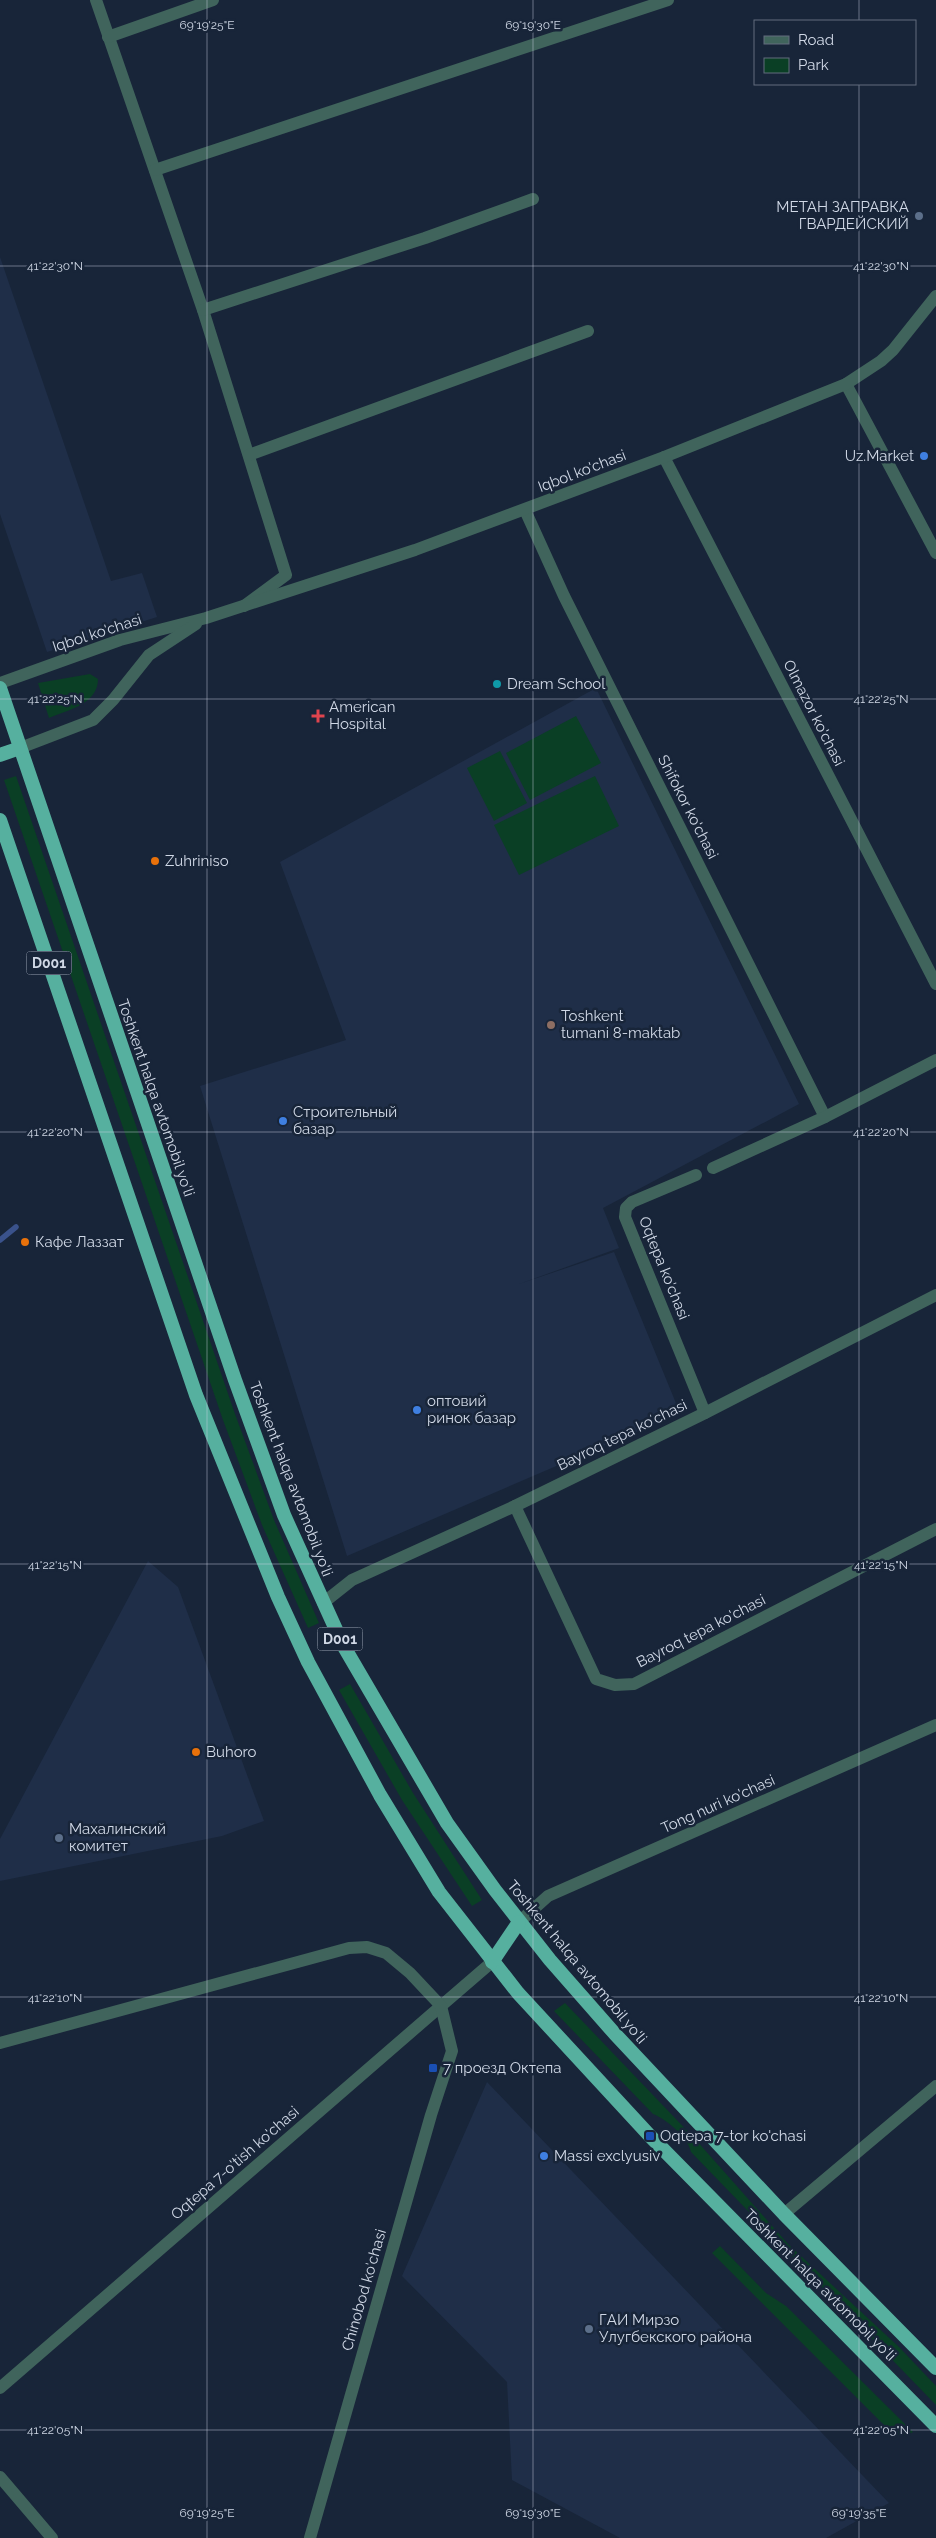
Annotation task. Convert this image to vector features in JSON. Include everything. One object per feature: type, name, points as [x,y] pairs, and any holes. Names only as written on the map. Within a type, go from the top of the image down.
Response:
[{"type":"highway","name":"Toshkent halqa avtomobil yo'li","points":[[0,688],[235,1380],[284,1515],[343,1645],[425,1789],[471,1858],[520,1922],[589,2005],[784,2214],[936,2368]]},
{"type":"highway","points":[[0,755],[20,748]]},
{"type":"highway","name":"Toshkent halqa avtomobil yo'li","points":[[0,820],[196,1395],[278,1597],[308,1662],[380,1796],[439,1892],[492,1962],[544,2024],[650,2136],[936,2426]]},
{"type":"highway","points":[[492,1962],[520,1922]]},
{"type":"street","points":[[96,0],[203,310],[286,575],[244,606]]},
{"type":"street","points":[[108,37],[213,0]]},
{"type":"street","points":[[155,170],[668,0]]},
{"type":"street","points":[[203,310],[425,238],[533,199]]},
{"type":"street","name":"Iqbol ko'chasi","points":[[0,682],[120,640],[206,618],[415,550],[664,457],[846,384],[882,361],[936,296]]},
{"type":"street","points":[[249,455],[588,331]]},
{"type":"street","points":[[846,384],[936,553]]},
{"type":"street","name":"Olmazor ko'chasi","points":[[664,457],[936,984]]},
{"type":"street","name":"Shifokor ko'chasi","points":[[525,510],[564,596],[825,1117]]},
{"type":"street","name":"Iqbol ko'chasi","points":[[20,748],[93,720],[113,700],[148,655],[206,618]]},
{"type":"street","points":[[713,1168],[825,1117],[936,1060]]},
{"type":"street","name":"Oqtepa ko'chasi","points":[[696,1175],[632,1202],[626,1208],[625,1217],[705,1413]]},
{"type":"street","name":"Bayroq tepa koʻchasi","points":[[323,1602],[352,1580],[514,1506],[705,1413],[936,1295]]},
{"type":"street","name":"Bayroq tepa ko'chasi","points":[[514,1506],[596,1679],[615,1685],[634,1684],[936,1529]]},
{"type":"street","name":"Tong nuri ko'chasi","points":[[520,1922],[548,1896],[936,1726]]},
{"type":"street","points":[[0,2043],[349,1948],[367,1947],[386,1953],[402,1965],[441,2006]]},
{"type":"street","name":"Oqtepa 7-o'tish ko'chasi","points":[[0,2388],[492,1962]]},
{"type":"street","name":"Chinobod ko'chasi","points":[[312,2537],[431,2115],[452,2051],[441,2006]]},
{"type":"street","points":[[784,2214],[936,2086]]},
{"type":"street","points":[[0,2477],[52,2538]]},
{"type":"shaded area","points":[[0,257],[111,581],[142,573],[157,617],[47,652],[0,514]]},
{"type":"shaded area","name":"Toshkent tumani 8-maktab","points":[[596,688],[799,1104],[603,1208],[619,1248],[519,1284],[614,1252],[680,1413],[347,1556],[200,1086],[346,1040],[280,862]]},
{"type":"shaded area","points":[[148,1561],[178,1587],[264,1821],[222,1836],[0,1881],[0,1839]]},
{"type":"shaded area","name":"ГАИ Мирзо Улугбекского района","points":[[487,2082],[889,2503],[826,2538],[620,2538],[512,2480],[507,2382],[402,2276]]},
{"type":"green space","points":[[90,674],[98,679],[97,688],[93,695],[81,705],[49,718],[38,683]]},
{"type":"green space","points":[[576,716],[601,763],[530,800],[506,753]]},
{"type":"green space","points":[[500,751],[527,803],[494,821],[467,768]]},
{"type":"green space","points":[[16,776],[235,1414],[274,1520],[319,1623],[308,1628],[262,1525],[223,1420],[4,780]]},
{"type":"green space","points":[[595,776],[619,826],[519,875],[494,825]]},
{"type":"green space","points":[[350,1684],[413,1793],[482,1900],[472,1906],[402,1800],[339,1690]]},
{"type":"green space","points":[[565,2003],[696,2140],[789,2245],[899,2347],[936,2386],[936,2405],[691,2152],[686,2140],[670,2124],[653,2114],[554,2011]]},
{"type":"green space","points":[[720,2246],[766,2293],[786,2306],[913,2432],[900,2435],[887,2428],[712,2253]]},
{"type":"waterway","points":[[0,1240],[16,1227]]},
{"type":"place","name":"МЕТАН ЗАПРАВКА ГВАРДЕЙСКИЙ","points":[[919,216]]},
{"type":"place","name":"Uz.Market","points":[[924,456]]},
{"type":"place","name":"Dream School","points":[[497,684]]},
{"type":"place","name":"American Hospital","points":[[318,716]]},
{"type":"place","name":"Zuhriniso","points":[[155,861]]},
{"type":"place","name":"Toshkent tumani 8-maktab","points":[[551,1025]]},
{"type":"place","name":"Строительный базар","points":[[283,1121]]},
{"type":"place","name":"Кафе Лаззат","points":[[25,1242]]},
{"type":"place","name":"оптовий ринок базар","points":[[417,1410]]},
{"type":"place","name":"Buhoro","points":[[196,1752]]},
{"type":"place","name":"Махалинский комитет","points":[[59,1838]]},
{"type":"place","name":"7 проезд Октепа","points":[[433,2068]]},
{"type":"place","name":"Oqtepa 7-tor ko'chasi","points":[[650,2136]]},
{"type":"place","name":"Massi exclyusiv","points":[[544,2156]]},
{"type":"place","name":"ГАИ Мирзо Улугбекского района","points":[[589,2329]]}]
